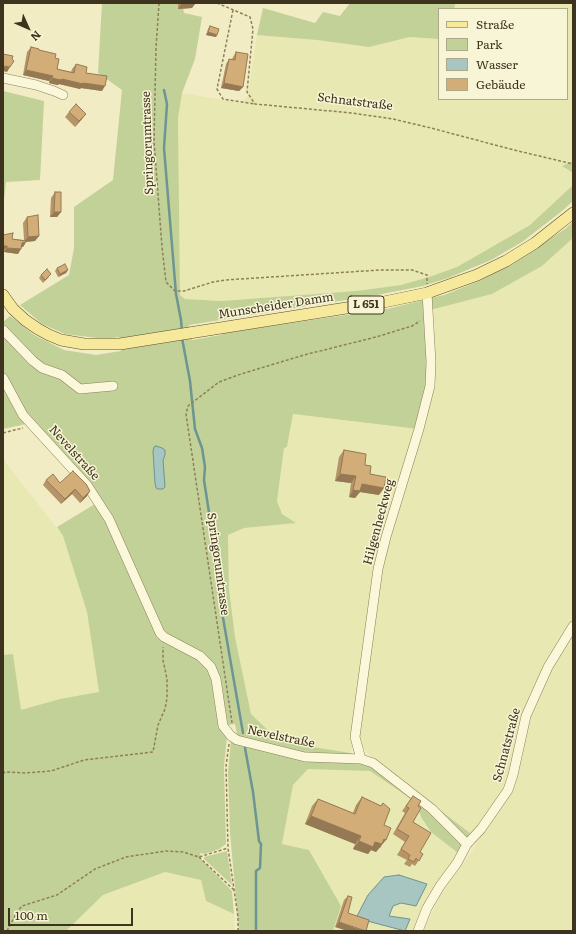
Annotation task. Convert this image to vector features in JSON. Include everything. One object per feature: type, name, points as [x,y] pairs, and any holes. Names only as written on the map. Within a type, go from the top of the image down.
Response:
[{"type":"main road","name":"Munscheider Damm","points":[[3,295],[25,320],[49,335],[61,340],[84,344],[120,344],[384,302],[427,293],[477,275],[506,261],[534,243],[573,213]]},
{"type":"street","points":[[3,78],[36,85],[63,95]]},
{"type":"street","name":"Hilgenheckweg","points":[[361,759],[356,746],[355,737],[378,569],[386,537],[419,429],[427,399],[431,371],[427,293]]},
{"type":"street","points":[[3,330],[33,361],[42,368],[62,374],[80,389],[113,386]]},
{"type":"street","name":"Nevelstraße","points":[[3,378],[24,415],[87,485],[105,513],[127,558],[158,630],[164,637],[200,656],[211,667],[216,679],[223,726],[231,736],[237,740],[305,757],[361,759],[373,763],[432,809],[467,844]]},
{"type":"street","name":"Schnatstraße","points":[[467,844],[481,829],[508,790],[513,775],[526,716],[548,667],[573,626]]},
{"type":"street","points":[[418,931],[427,908],[467,844]]},
{"type":"path","name":"Springorumtrasse","points":[[159,3],[154,141],[166,282],[175,291],[184,291],[225,280],[380,270],[412,270],[428,275]]},
{"type":"path","points":[[217,3],[250,17],[253,29],[247,92],[256,104]]},
{"type":"path","name":"Schnatstraße","points":[[233,10],[217,90],[223,99],[393,119],[573,164]]},
{"type":"path","name":"Springorumtrasse","points":[[232,717],[186,414],[188,406],[219,382],[272,364],[412,326],[428,316]]},
{"type":"path","points":[[3,433],[33,426]]},
{"type":"path","points":[[3,774],[5,772],[25,773],[51,771],[84,760],[153,752],[158,725],[165,709],[167,698],[167,679],[163,660],[164,637]]},
{"type":"path","points":[[231,736],[227,749],[226,766],[228,848],[235,891],[238,931]]},
{"type":"path","points":[[199,857],[228,848]]},
{"type":"path","points":[[7,931],[17,912],[22,906],[57,894],[95,869],[126,857],[166,851],[183,852],[199,857],[235,891]]},
{"type":"green space","points":[[102,3],[182,3],[184,13],[202,17],[195,59],[182,93],[178,118],[180,295],[185,299],[221,301],[356,291],[401,285],[429,277],[457,267],[530,225],[573,185],[573,201],[522,242],[491,260],[448,278],[423,286],[377,295],[189,325],[192,340],[221,335],[223,333],[387,309],[444,295],[479,281],[512,264],[565,229],[573,222],[573,238],[542,266],[492,294],[434,309],[425,313],[428,357],[427,385],[418,429],[293,414],[287,447],[284,448],[277,501],[282,514],[296,523],[244,528],[228,535],[229,589],[235,637],[251,714],[274,736],[307,746],[350,753],[373,759],[470,833],[466,844],[458,853],[431,832],[421,817],[417,803],[370,771],[308,769],[293,785],[282,844],[309,850],[341,906],[333,931],[239,931],[230,833],[228,772],[231,740],[237,734],[235,724],[222,726],[227,737],[224,766],[226,844],[219,849],[205,854],[200,853],[201,859],[232,891],[234,914],[206,901],[201,880],[165,872],[103,895],[66,931],[3,931],[3,655],[13,654],[21,710],[60,699],[99,692],[87,612],[63,536],[57,527],[95,504],[107,519],[116,537],[158,636],[162,640],[169,641],[203,659],[202,655],[160,631],[142,586],[111,518],[80,472],[31,419],[26,424],[3,429],[3,322],[10,316],[34,335],[64,350],[96,355],[121,351],[119,337],[105,339],[65,334],[42,324],[20,305],[69,275],[74,248],[74,207],[113,180],[122,90],[98,73]]},
{"type":"green space","points":[[350,3],[455,4],[454,8],[438,8],[438,39],[410,37],[369,47],[317,40],[257,35],[263,8],[315,23],[323,12],[340,16]]},
{"type":"green space","points":[[441,3],[573,3],[573,161],[562,166],[573,173],[573,185],[530,225],[457,267],[401,285],[356,291],[221,301],[185,299],[180,295],[178,118],[182,93],[241,103],[248,96],[257,35],[317,40],[369,47],[410,37],[438,39],[438,100],[568,100],[568,8],[454,8],[454,4]]},
{"type":"green space","points":[[3,91],[44,101],[40,180],[6,182],[3,209]]},
{"type":"green space","points":[[573,161],[573,173],[562,166]]},
{"type":"green space","points":[[573,238],[573,621],[543,668],[530,695],[519,729],[511,775],[505,787],[474,831],[470,833],[373,759],[359,743],[357,731],[383,556],[435,363],[434,309],[492,294],[542,266]]},
{"type":"green space","points":[[293,414],[418,429],[385,531],[380,534],[382,543],[353,745],[350,753],[307,746],[274,736],[251,714],[235,637],[229,589],[228,535],[244,528],[295,523],[282,514],[277,501],[284,448],[287,447]]},
{"type":"green space","points":[[3,459],[63,536],[87,612],[99,693],[60,699],[21,711],[13,654],[3,655]]},
{"type":"green space","points":[[573,631],[573,931],[423,931],[440,896],[472,851],[507,796],[528,715],[548,673]]},
{"type":"green space","points":[[308,769],[370,771],[417,803],[431,832],[458,853],[431,892],[413,931],[333,931],[341,906],[309,850],[282,844],[293,785]]},
{"type":"green space","points":[[227,851],[232,885],[204,859],[204,857]]},
{"type":"green space","points":[[165,872],[201,880],[206,901],[234,914],[235,931],[66,931],[103,895]]},
{"type":"water","points":[[156,446],[165,450],[163,460],[165,487],[163,489],[156,488],[155,483],[153,451],[154,447]]},
{"type":"water","points":[[399,875],[427,884],[416,906],[401,903],[393,906],[389,916],[410,919],[405,931],[356,918],[368,895],[384,877]]},
{"type":"building","points":[[195,3],[195,4],[181,4]]},
{"type":"building","points":[[210,26],[219,29],[217,35],[208,32]]},
{"type":"building","points":[[31,47],[56,54],[55,58],[59,59],[57,69],[74,73],[76,64],[87,67],[86,73],[107,76],[105,86],[56,79],[52,78],[53,76],[26,70]]},
{"type":"building","points":[[236,52],[248,54],[243,87],[224,83],[229,59],[235,60]]},
{"type":"building","points":[[3,54],[13,56],[12,59],[14,61],[10,67],[3,66]]},
{"type":"building","points":[[76,104],[86,114],[79,121],[69,112]]},
{"type":"building","points":[[55,192],[61,192],[61,212],[54,212]]},
{"type":"building","points":[[38,215],[39,236],[28,237],[27,217]]},
{"type":"building","points":[[13,233],[12,239],[26,241],[22,243],[21,249],[7,248],[7,246],[3,246],[3,235]]},
{"type":"building","points":[[65,264],[68,270],[60,274],[57,268]]},
{"type":"building","points":[[47,269],[51,274],[45,280],[41,275]]},
{"type":"building","points":[[344,450],[366,454],[365,465],[371,466],[370,474],[386,477],[384,488],[362,484],[360,491],[353,490],[356,476],[340,474]]},
{"type":"building","points":[[73,471],[86,484],[90,491],[83,498],[75,489],[65,499],[46,480],[53,474],[60,483]]},
{"type":"building","points":[[413,796],[421,801],[418,806],[421,808],[413,822],[431,833],[420,852],[423,854],[419,861],[416,858],[414,862],[408,859],[410,855],[401,849],[409,836],[397,829],[409,808],[406,806]]},
{"type":"building","points":[[362,797],[381,806],[383,803],[390,809],[384,825],[391,828],[386,840],[384,839],[382,844],[375,842],[373,847],[359,841],[361,836],[311,816],[318,799],[355,814]]},
{"type":"building","points":[[348,896],[352,897],[348,913],[369,920],[366,931],[339,922]]},
{"type":"waterway","points":[[164,90],[167,104],[164,148],[176,294],[182,331]]},
{"type":"waterway","points":[[182,338],[190,381],[195,429],[202,448],[205,467],[204,480],[212,532],[215,570],[217,572],[218,589],[243,733]]},
{"type":"waterway","points":[[245,748],[253,792],[259,841],[261,844],[260,868],[256,871],[256,931]]}]
